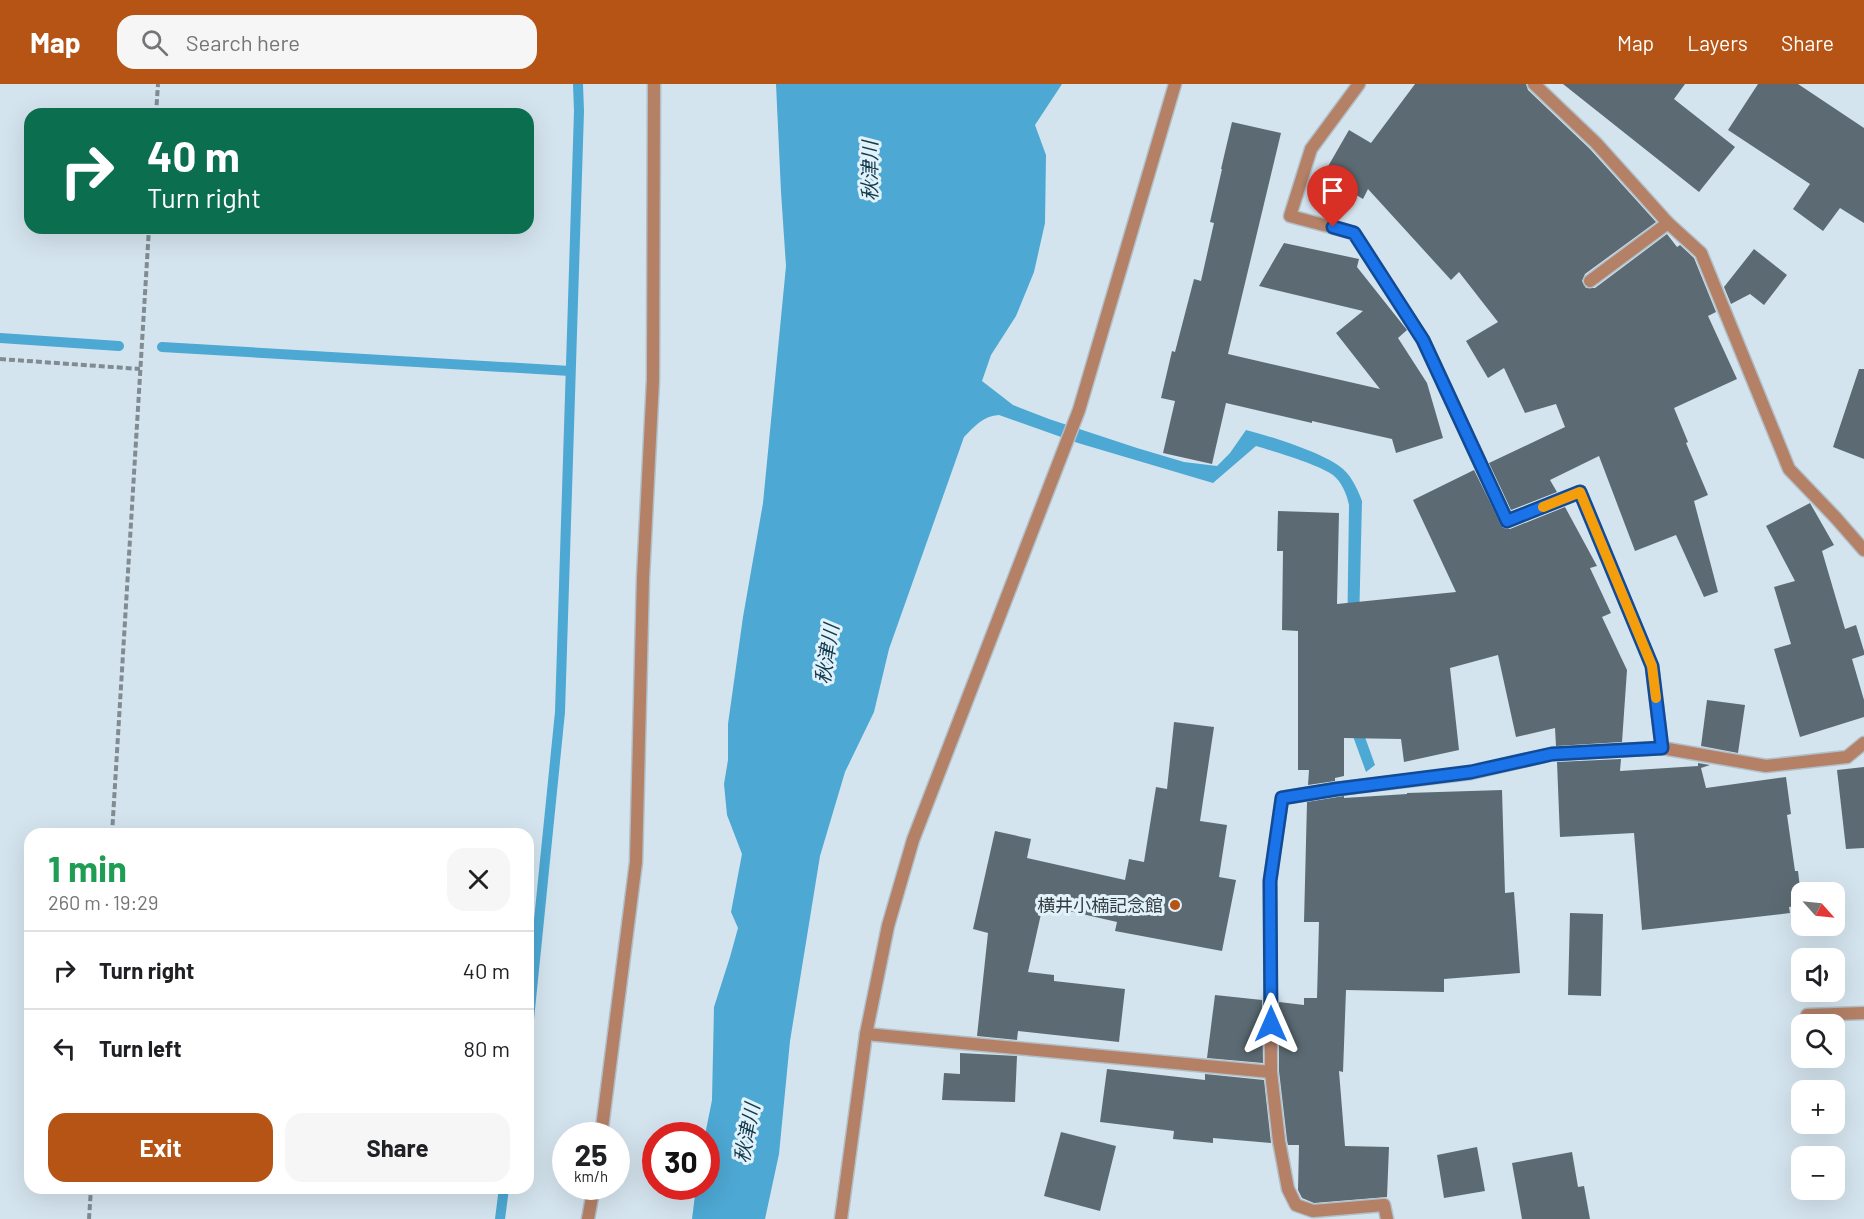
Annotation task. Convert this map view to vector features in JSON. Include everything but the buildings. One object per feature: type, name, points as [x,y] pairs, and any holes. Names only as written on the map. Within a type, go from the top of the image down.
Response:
[{"type":"street","points":[[603,1122],[636,862],[643,578],[653,380],[654,84]]},
{"type":"street","points":[[841,1219],[866,1034],[888,926],[913,840],[1079,410],[1175,84]]},
{"type":"street","points":[[1359,84],[1311,149],[1290,216],[1354,233],[1423,340],[1507,521],[1580,492],[1652,666],[1662,748]]},
{"type":"street","points":[[1534,84],[1596,142],[1668,223],[1701,253],[1789,469],[1864,550]]},
{"type":"street","points":[[1590,281],[1668,223]]},
{"type":"street","points":[[1387,1219],[1384,1206],[1313,1210],[1296,1205],[1288,1189],[1279,1141],[1271,1072],[1270,881],[1282,798],[1471,772],[1552,754],[1662,748],[1766,766],[1847,757],[1864,743]]},
{"type":"street","points":[[1826,1014],[1864,1012]]},
{"type":"street","points":[[866,1034],[1271,1072]]},
{"type":"street","points":[[588,1219],[591,1200]]},
{"type":"path","points":[[156,108],[158,84]]},
{"type":"path","points":[[112,828],[149,234]]},
{"type":"path","points":[[0,359],[140,369]]},
{"type":"path","points":[[89,1219],[91,1194]]},
{"type":"water","name":"秋津川","points":[[776,84],[1062,84],[1035,125],[1046,155],[1045,223],[1034,272],[1016,316],[991,355],[982,381],[1013,405],[1049,419],[1184,462],[1217,466],[1230,453],[1246,430],[1311,451],[1343,469],[1354,484],[1362,501],[1359,625],[1361,726],[1375,765],[1366,772],[1346,717],[1349,505],[1344,489],[1333,475],[1307,463],[1256,446],[1213,483],[1078,443],[999,415],[988,417],[980,422],[964,437],[889,649],[874,712],[845,772],[820,856],[790,1041],[779,1154],[765,1219],[692,1219],[694,1200],[720,1200],[720,1122],[708,1122],[712,1100],[714,1007],[738,928],[731,912],[742,854],[727,815],[724,784],[728,760],[728,724],[743,617],[763,503],[786,266]]},
{"type":"waterway","points":[[534,970],[560,712],[578,84]]},
{"type":"waterway","points":[[0,338],[119,346]]},
{"type":"waterway","points":[[162,347],[570,371]]},
{"type":"waterway","points":[[500,1219],[503,1194]]},
{"type":"slow traffic","points":[[1543,507],[1580,492],[1652,666],[1656,698]]},
{"type":"place","name":"横井小楠記念館","points":[[1175,905]]},
{"type":"route","points":[[1271,1024],[1270,881],[1282,798],[1471,772],[1552,754],[1662,748],[1652,666],[1580,492],[1507,521],[1423,340],[1354,233],[1333,227]]}]
